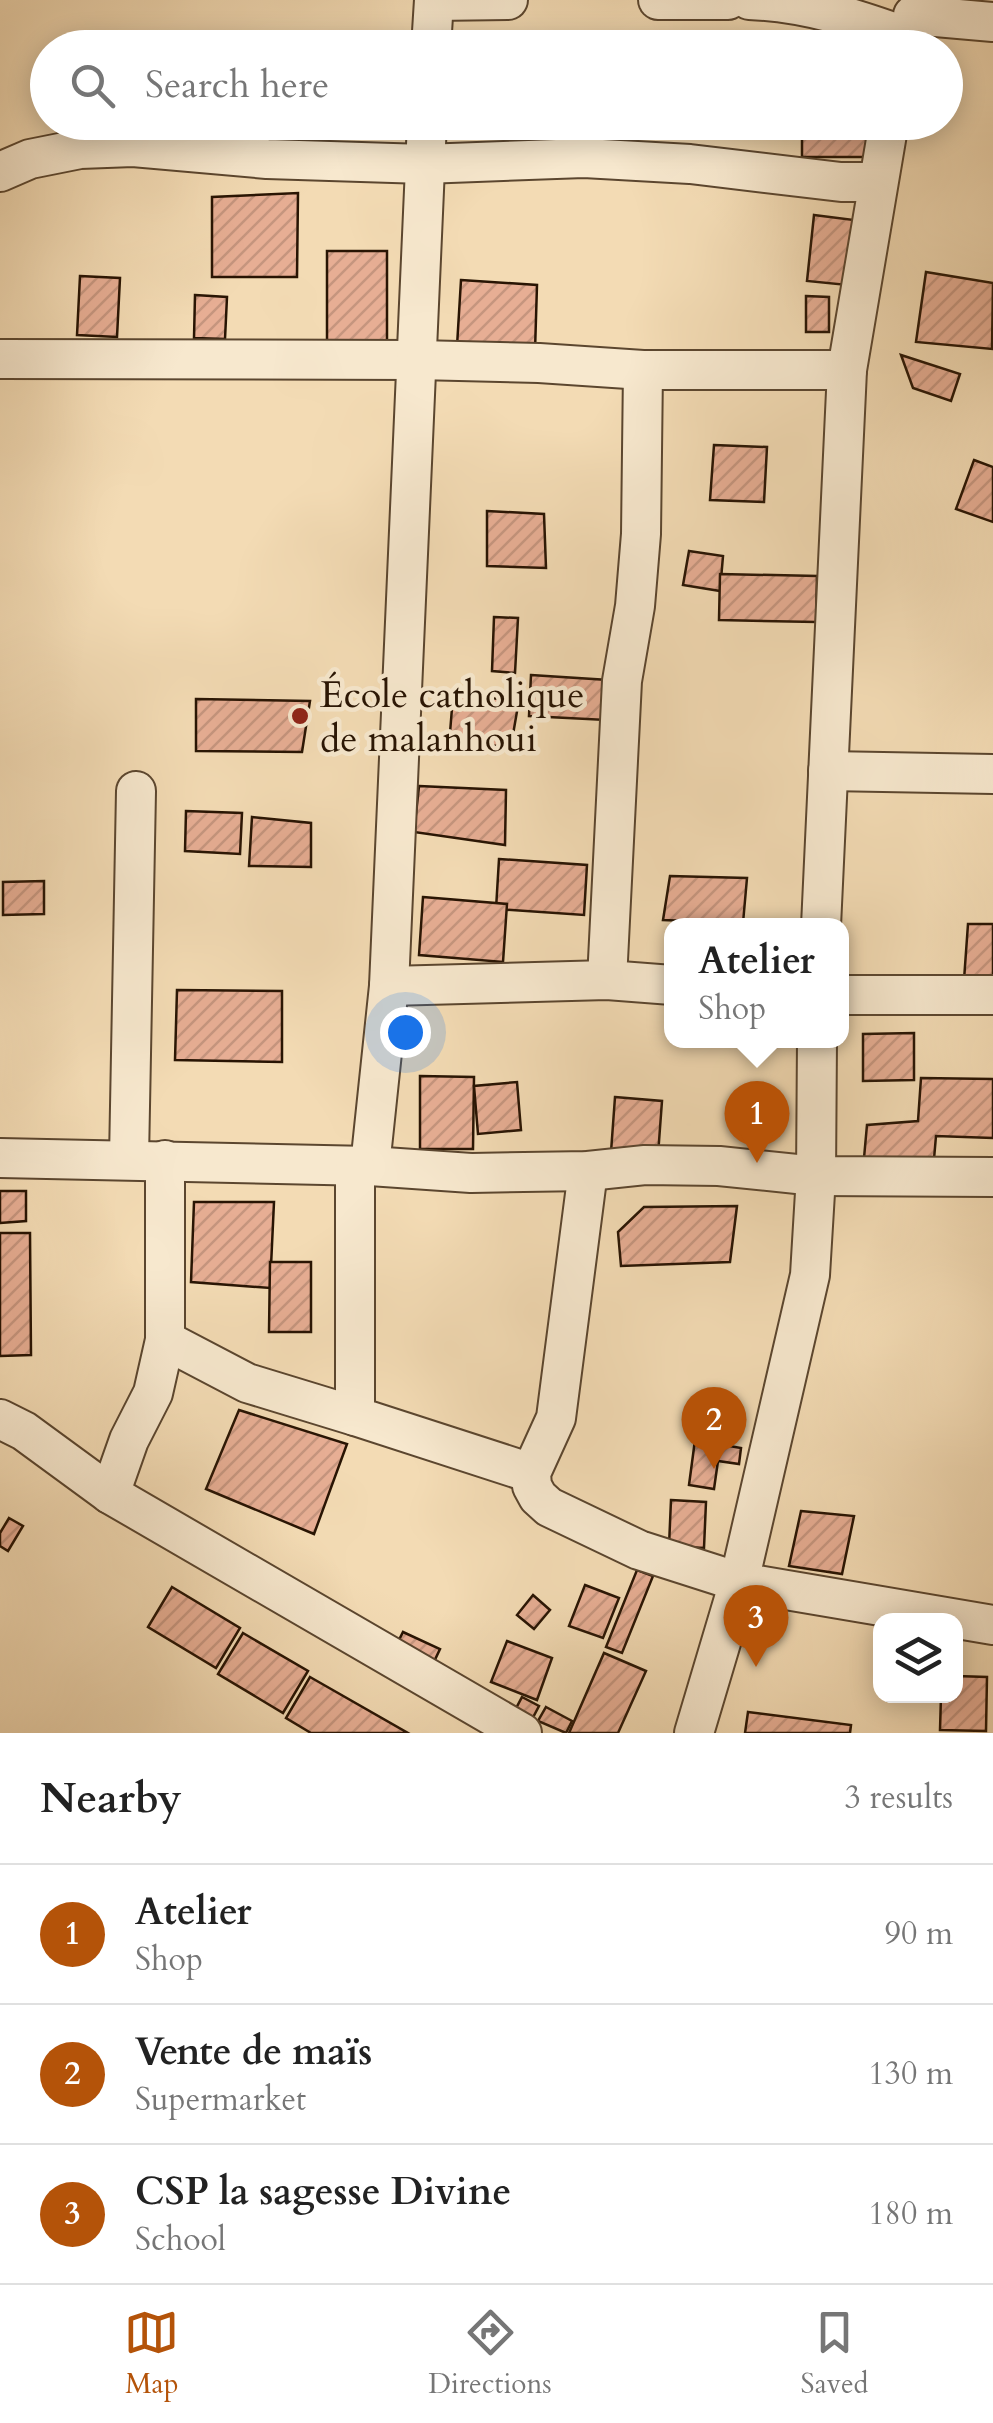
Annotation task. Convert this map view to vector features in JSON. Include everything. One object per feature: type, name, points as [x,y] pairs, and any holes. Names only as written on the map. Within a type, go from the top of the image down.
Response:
[{"type":"street","points":[[432,30],[434,0],[508,0]]},
{"type":"street","points":[[658,0],[728,0]]},
{"type":"street","points":[[749,0],[789,2],[910,25],[993,22]]},
{"type":"street","points":[[355,1416],[362,1166],[389,986],[426,140]]},
{"type":"street","points":[[821,918],[848,370],[886,140]]},
{"type":"street","points":[[0,172],[30,159],[80,149],[133,147],[267,159],[424,164],[584,158],[690,164],[840,182],[877,182]]},
{"type":"street","points":[[0,359],[418,360],[539,362],[643,370],[848,370]]},
{"type":"street","points":[[607,980],[622,682],[635,606],[640,534],[643,370]]},
{"type":"street","points":[[828,771],[993,774]]},
{"type":"street","points":[[110,1494],[129,1440],[153,1393],[166,1340],[147,1160],[136,791]]},
{"type":"street","points":[[389,986],[607,980],[664,984]]},
{"type":"street","points":[[849,995],[993,995]]},
{"type":"street","points":[[694,1733],[739,1582],[810,1275],[817,1048]]},
{"type":"street","points":[[0,1158],[362,1166],[471,1173],[588,1171],[644,1165],[719,1166],[816,1176],[993,1177]]},
{"type":"street","points":[[588,1171],[556,1418],[531,1473],[532,1486],[549,1508],[639,1550],[739,1582],[993,1625]]},
{"type":"street","points":[[166,1340],[247,1383],[531,1473]]},
{"type":"street","points":[[0,1420],[24,1431],[110,1494],[522,1733]]},
{"type":"building","points":[[802,140],[868,140],[868,157],[802,157]]},
{"type":"building","points":[[298,193],[297,277],[212,277],[212,197]]},
{"type":"building","points":[[814,215],[854,220],[847,285],[807,281]]},
{"type":"building","points":[[327,251],[387,251],[387,345],[327,345]]},
{"type":"building","points":[[926,272],[993,283],[992,349],[916,342]]},
{"type":"building","points":[[80,276],[120,278],[117,337],[77,335]]},
{"type":"building","points":[[461,280],[537,285],[535,351],[457,346]]},
{"type":"building","points":[[195,295],[227,297],[225,339],[194,338]]},
{"type":"building","points":[[806,296],[829,297],[829,332],[806,332]]},
{"type":"building","points":[[901,355],[960,374],[951,401],[913,388]]},
{"type":"building","points":[[714,445],[767,447],[764,502],[710,500]]},
{"type":"building","points":[[974,460],[993,467],[993,522],[956,509]]},
{"type":"building","points":[[487,511],[544,514],[546,568],[487,566]]},
{"type":"building","points":[[689,551],[723,556],[720,591],[683,585]]},
{"type":"building","points":[[720,574],[817,576],[816,622],[719,620]]},
{"type":"building","points":[[494,617],[518,618],[515,673],[492,671]]},
{"type":"building","points":[[531,675],[608,680],[606,720],[529,716]]},
{"type":"building","points":[[453,696],[519,700],[511,746],[449,745]]},
{"type":"building","points":[[196,699],[310,701],[302,752],[196,751]]},
{"type":"building","points":[[419,786],[506,790],[505,845],[414,832]]},
{"type":"building","points":[[186,811],[242,813],[240,854],[185,851]]},
{"type":"building","points":[[252,817],[311,823],[311,867],[249,866]]},
{"type":"building","points":[[499,859],[587,865],[584,915],[496,909]]},
{"type":"building","points":[[670,876],[747,878],[743,918],[663,920]]},
{"type":"building","points":[[44,881],[44,914],[3,915],[3,882]]},
{"type":"building","points":[[423,897],[507,904],[503,962],[419,955]]},
{"type":"building","points":[[968,924],[993,924],[993,977],[964,980]]},
{"type":"building","points":[[177,990],[282,991],[282,1062],[175,1060]]},
{"type":"building","points":[[914,1033],[914,1080],[863,1081],[863,1034]]},
{"type":"building","points":[[420,1076],[474,1077],[473,1149],[420,1149]]},
{"type":"building","points":[[921,1078],[993,1079],[993,1138],[936,1136],[934,1159],[864,1158],[867,1125],[918,1121]]},
{"type":"building","points":[[517,1082],[521,1130],[478,1134],[474,1086]]},
{"type":"building","points":[[615,1097],[662,1101],[658,1155],[611,1152]]},
{"type":"building","points":[[0,1191],[26,1191],[26,1221],[0,1223]]},
{"type":"building","points":[[194,1202],[274,1202],[270,1288],[191,1282]]},
{"type":"building","points":[[737,1206],[730,1262],[621,1266],[618,1232],[644,1207]]},
{"type":"building","points":[[0,1233],[30,1233],[31,1355],[0,1356]]},
{"type":"building","points":[[270,1262],[311,1262],[311,1332],[269,1332]]},
{"type":"building","points":[[239,1410],[347,1444],[314,1534],[206,1489]]},
{"type":"building","points":[[695,1440],[741,1448],[739,1464],[718,1461],[714,1489],[689,1485]]},
{"type":"building","points":[[671,1500],[706,1502],[704,1548],[669,1546]]},
{"type":"building","points":[[801,1511],[854,1516],[842,1574],[789,1566]]},
{"type":"building","points":[[9,1518],[23,1526],[8,1551],[0,1546],[0,1533]]},
{"type":"building","points":[[637,1570],[653,1576],[622,1653],[606,1647]]},
{"type":"building","points":[[585,1585],[619,1598],[603,1638],[569,1626]]},
{"type":"building","points":[[172,1587],[240,1628],[216,1668],[148,1627]]},
{"type":"building","points":[[533,1595],[550,1610],[534,1629],[517,1615]]},
{"type":"building","points":[[403,1632],[440,1649],[431,1668],[394,1650]]},
{"type":"building","points":[[243,1633],[308,1671],[283,1713],[218,1674]]},
{"type":"building","points":[[507,1641],[552,1658],[537,1700],[491,1682]]},
{"type":"building","points":[[604,1653],[646,1671],[618,1733],[569,1733]]},
{"type":"building","points":[[963,1676],[987,1677],[986,1731],[940,1730],[941,1703],[963,1703]]},
{"type":"building","points":[[310,1677],[408,1733],[311,1733],[286,1718]]},
{"type":"building","points":[[522,1697],[539,1706],[529,1725],[512,1716]]},
{"type":"building","points":[[546,1707],[572,1721],[566,1733],[538,1721]]},
{"type":"building","points":[[748,1712],[851,1725],[850,1733],[745,1733]]},
{"type":"place","name":"École catholique de malanhoui","points":[[300,716]]},
{"type":"place","name":"Atelier","points":[[757,1163]]},
{"type":"place","name":"Vente de maïs","points":[[714,1469]]},
{"type":"place","name":"CSP la sagesse Divine","points":[[756,1667]]}]
